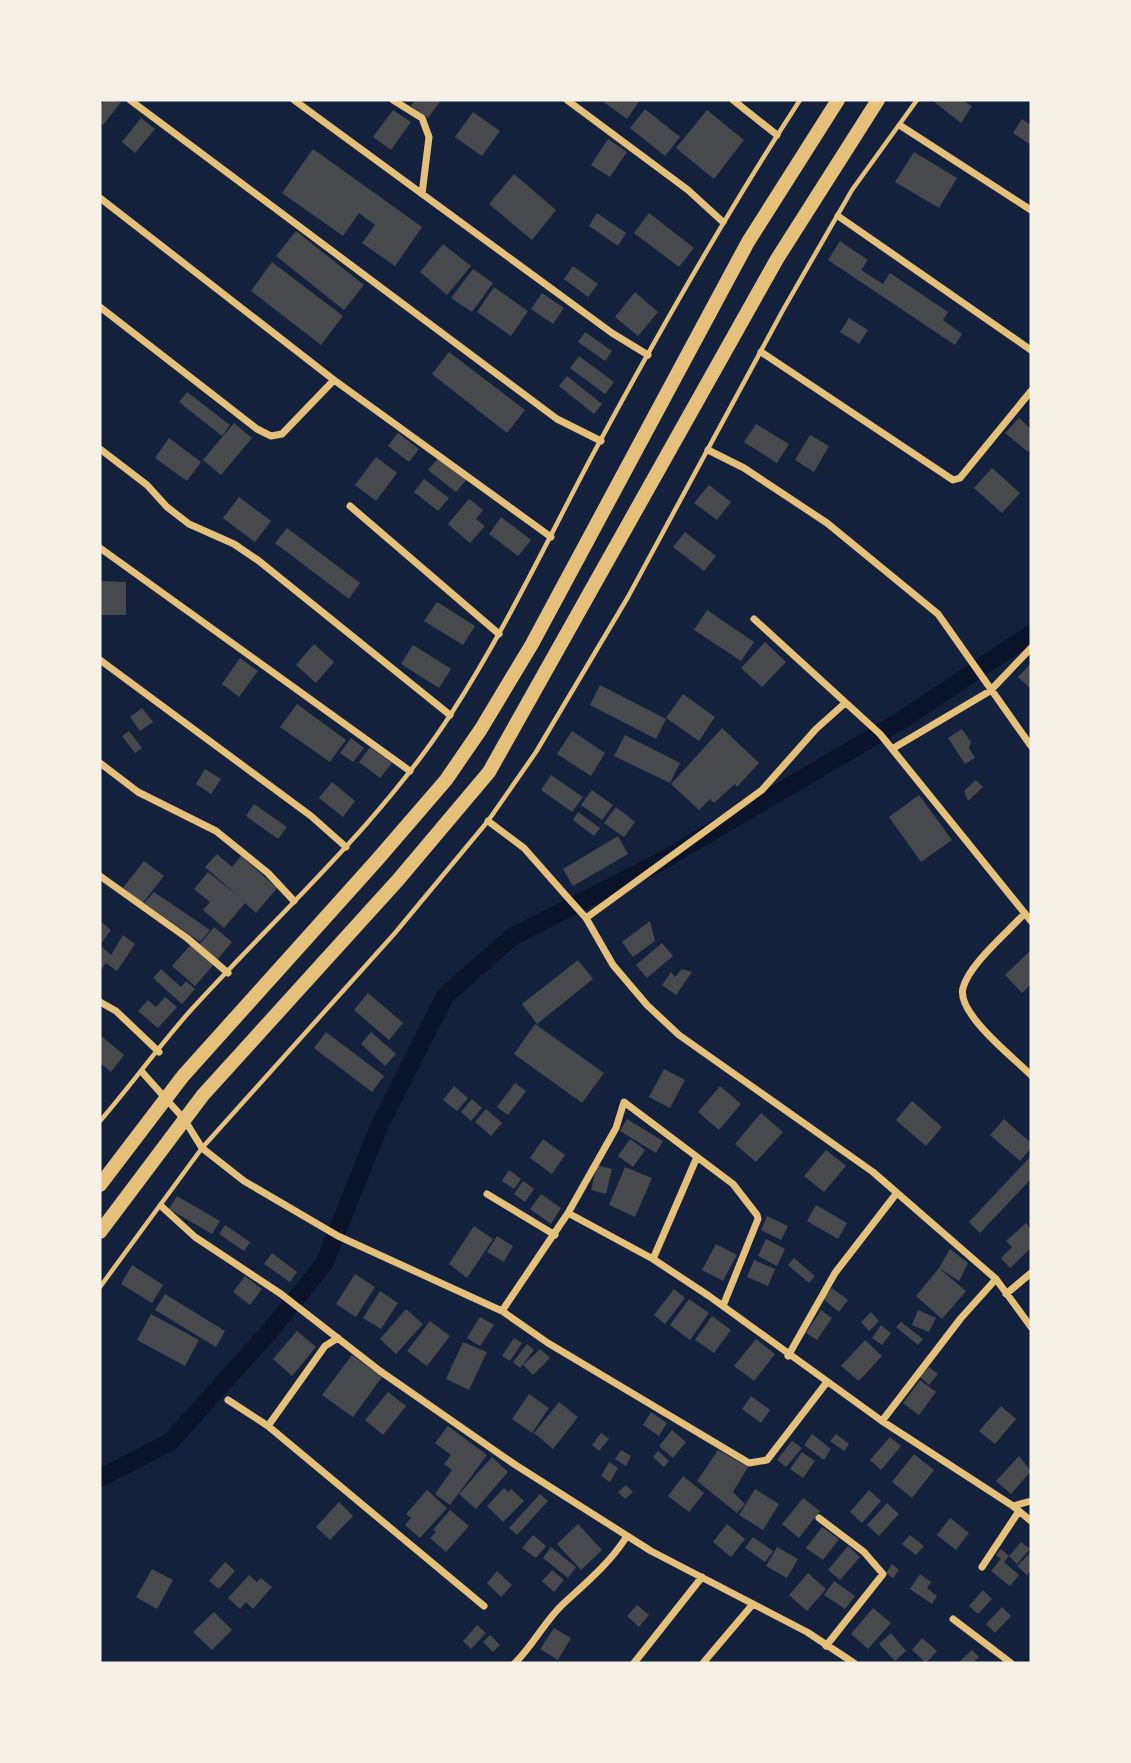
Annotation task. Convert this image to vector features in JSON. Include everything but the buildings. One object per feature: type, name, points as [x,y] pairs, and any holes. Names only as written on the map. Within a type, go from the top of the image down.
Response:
[{"type":"highway","points":[[100,1185],[165,1097],[386,850],[446,780],[481,729],[568,579],[629,459],[748,242],[838,100]]},
{"type":"highway","points":[[100,1231],[202,1095],[452,818],[489,772],[777,259],[878,100]]},
{"type":"street","points":[[130,100],[557,419],[601,441]]},
{"type":"street","points":[[294,100],[612,333],[648,355]]},
{"type":"street","points":[[393,100],[422,118],[429,137],[422,194]]},
{"type":"street","points":[[567,100],[688,190],[723,222]]},
{"type":"street","points":[[733,100],[777,135]]},
{"type":"street","points":[[901,126],[1031,210]]},
{"type":"street","points":[[100,198],[334,380],[551,537]]},
{"type":"street","points":[[838,216],[1031,350]]},
{"type":"street","points":[[100,307],[257,429],[271,436],[282,434],[334,380]]},
{"type":"street","points":[[761,352],[953,480],[960,478],[1031,391]]},
{"type":"street","points":[[100,449],[148,485],[167,507],[189,524],[234,544],[259,561],[450,715]]},
{"type":"street","points":[[708,450],[744,468],[827,523],[938,614],[1031,746]]},
{"type":"street","points":[[350,506],[499,634]]},
{"type":"street","points":[[100,548],[410,771]]},
{"type":"street","points":[[754,619],[880,733],[1031,921]]},
{"type":"street","points":[[892,749],[990,691],[1031,648]]},
{"type":"street","points":[[100,660],[310,816],[346,847]]},
{"type":"street","points":[[586,918],[762,790],[816,729],[845,704]]},
{"type":"street","points":[[100,764],[138,792],[216,831],[268,873],[294,901]]},
{"type":"street","points":[[488,821],[524,848],[586,918],[613,965],[679,1035],[873,1172],[996,1279],[1031,1327]]},
{"type":"street","points":[[100,876],[187,938],[228,973]]},
{"type":"street","points":[[1025,913],[970,974],[962,990],[967,1012],[1031,1075]]},
{"type":"street","points":[[100,1002],[116,1011],[159,1052]]},
{"type":"street","points":[[142,1072],[184,1119],[202,1148],[244,1181],[338,1236],[502,1311],[548,1343],[749,1463],[767,1460],[827,1382]]},
{"type":"street","points":[[502,1311],[568,1213],[616,1128],[624,1102],[733,1184],[757,1215],[758,1219],[723,1306]]},
{"type":"street","points":[[653,1259],[696,1157]]},
{"type":"street","points":[[487,1194],[555,1235]]},
{"type":"street","points":[[788,1356],[835,1273],[896,1194]]},
{"type":"street","points":[[161,1206],[195,1237],[281,1294],[514,1464],[627,1536],[807,1632],[854,1663]]},
{"type":"street","points":[[568,1213],[653,1259],[723,1306],[788,1356],[1016,1508],[1031,1521]]},
{"type":"street","points":[[1006,1294],[1031,1272]]},
{"type":"street","points":[[882,1421],[961,1318],[996,1279]]},
{"type":"street","points":[[268,1426],[325,1346],[338,1338]]},
{"type":"street","points":[[228,1400],[268,1426],[484,1606]]},
{"type":"street","points":[[982,1567],[1016,1508],[1031,1501]]},
{"type":"street","points":[[820,1518],[864,1552],[883,1574],[826,1646]]},
{"type":"street","points":[[515,1663],[563,1604],[587,1584],[627,1536]]},
{"type":"street","points":[[634,1663],[702,1577]]},
{"type":"street","points":[[703,1663],[752,1604]]},
{"type":"street","points":[[953,1619],[1011,1663]]},
{"type":"lane","points":[[100,1121],[190,1011],[346,847],[410,771],[450,715],[499,634],[601,441],[723,222],[800,100]]},
{"type":"lane","points":[[100,1287],[202,1148],[395,933],[488,821],[536,752],[621,609],[852,190],[918,100]]},
{"type":"waterway","points":[[100,1478],[170,1442],[269,1332],[324,1264],[378,1129],[445,996],[512,937],[660,862],[902,720],[1031,634]]}]
